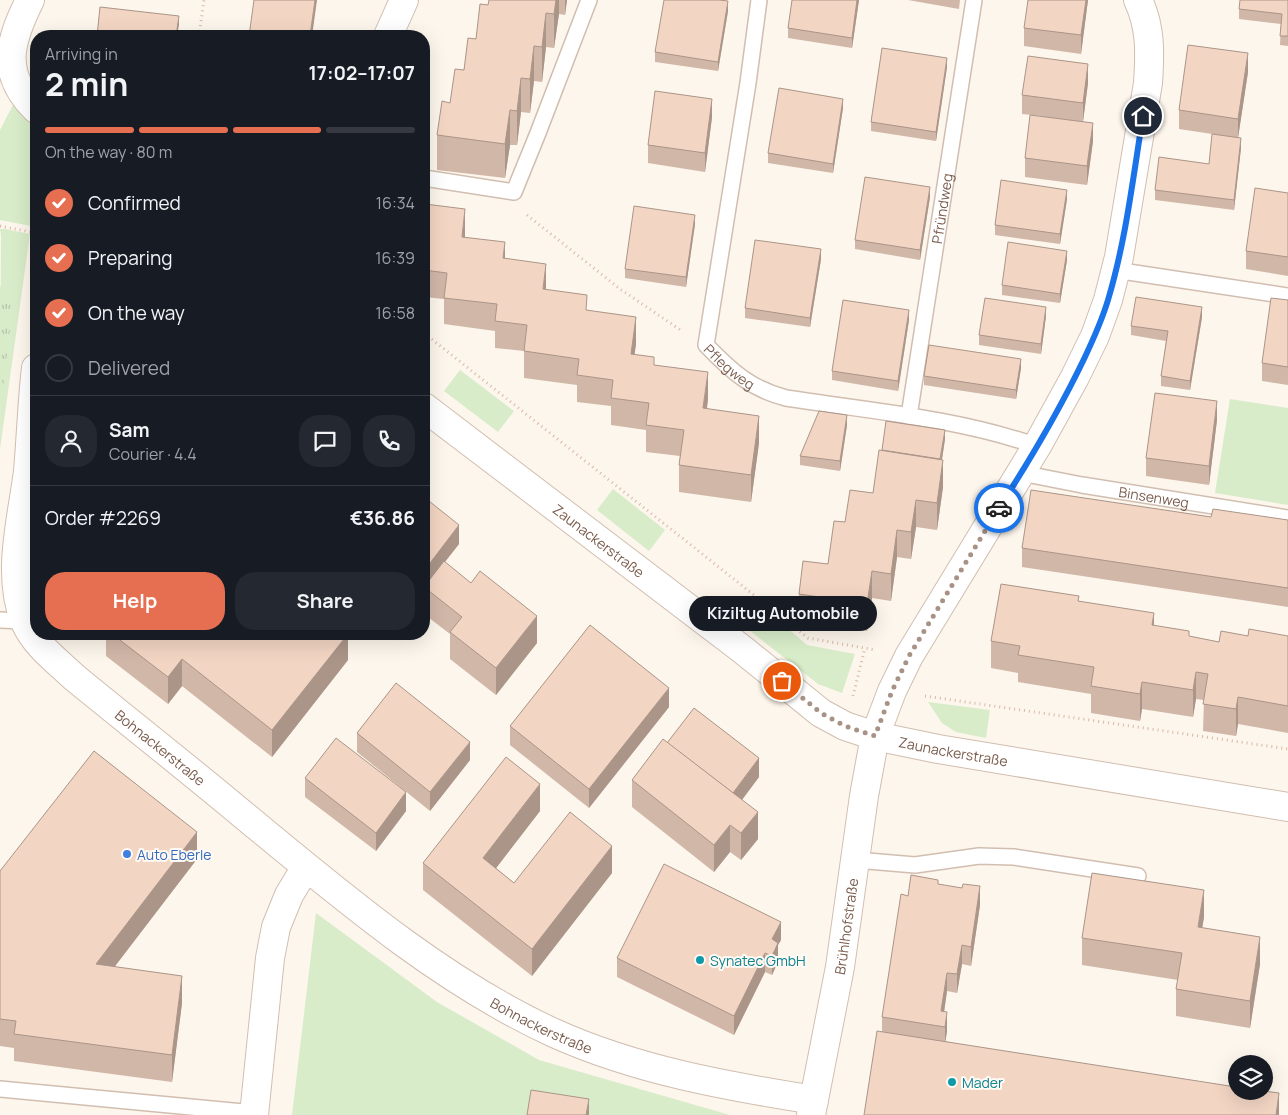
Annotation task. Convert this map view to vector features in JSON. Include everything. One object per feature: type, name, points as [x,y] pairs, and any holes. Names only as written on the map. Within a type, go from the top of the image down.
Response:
[{"type":"street","points":[[30,0],[13,36],[8,58],[14,85],[30,104]]},
{"type":"street","points":[[391,30],[404,0]]},
{"type":"street","name":"Brühlhofstraße","points":[[813,1108],[840,968],[864,796],[875,736],[892,691],[909,656],[1037,446],[1075,378],[1095,336],[1108,300],[1133,180],[1148,83],[1150,55],[1148,29],[1138,0]]},
{"type":"street","name":"Zaunackerstraße","points":[[430,412],[735,644],[821,713],[845,726],[875,736],[938,749],[1288,807]]},
{"type":"street","name":"Bohnackerstraße","points":[[30,445],[17,556],[12,620],[30,635]]},
{"type":"street","name":"Bohnackerstraße","points":[[35,640],[75,678],[306,867],[442,969],[506,1008],[554,1033],[646,1066],[813,1108]]},
{"type":"street","points":[[254,1114],[270,958],[276,927],[289,895],[306,867]]},
{"type":"lane","points":[[430,179],[514,192],[588,0]]},
{"type":"lane","name":"Pflegweg","points":[[759,0],[748,83],[706,345],[748,383],[769,393],[786,398],[968,426],[1010,436],[1037,446]]},
{"type":"lane","name":"Pfründweg","points":[[909,416],[974,0]]},
{"type":"lane","points":[[1115,270],[1288,296]]},
{"type":"lane","name":"Binsenweg","points":[[1021,473],[1082,485],[1288,518]]},
{"type":"lane","points":[[856,860],[915,865],[979,856],[1014,857],[1138,876]]},
{"type":"lane","points":[[0,1089],[254,1114]]},
{"type":"path","points":[[200,30],[204,0]]},
{"type":"path","points":[[523,214],[531,216],[620,289],[651,311],[706,345]]},
{"type":"path","points":[[0,226],[30,232]]},
{"type":"path","points":[[430,338],[808,638],[909,656]]},
{"type":"path","points":[[845,726],[865,648]]},
{"type":"path","points":[[892,691],[1288,749]]},
{"type":"green space","points":[[15,101],[30,115],[30,226],[0,220],[0,130]]},
{"type":"green space","points":[[0,229],[30,234],[0,449],[1,235]]},
{"type":"green space","points":[[0,286],[14,295],[0,412]]},
{"type":"green space","points":[[460,370],[514,411],[498,432],[444,391]]},
{"type":"green space","points":[[1230,399],[1288,408],[1288,505],[1215,493]]},
{"type":"green space","points":[[613,489],[665,530],[649,551],[597,510]]},
{"type":"green space","points":[[757,602],[807,645],[855,654],[842,693],[818,684],[740,623]]},
{"type":"green space","points":[[928,702],[990,710],[986,738],[956,732],[942,723]]},
{"type":"green space","points":[[316,913],[437,1002],[539,1060],[730,1115],[292,1115]]},
{"type":"building","points":[[254,0],[315,0],[311,30],[250,30]]},
{"type":"building","points":[[489,0],[556,0],[554,14],[546,13],[542,47],[534,46],[530,79],[521,78],[517,111],[510,110],[505,144],[437,135],[442,101],[450,103],[455,69],[464,70],[468,38],[476,39],[480,4],[488,5]]},
{"type":"building","points":[[664,0],[728,1],[718,62],[655,52]]},
{"type":"building","points":[[792,0],[857,0],[852,38],[788,28]]},
{"type":"building","points":[[1028,0],[1086,0],[1081,35],[1024,28]]},
{"type":"building","points":[[1240,0],[1288,0],[1288,36],[1280,36],[1282,14],[1239,9]]},
{"type":"building","points":[[100,7],[179,16],[177,30],[98,30]]},
{"type":"building","points":[[1188,45],[1248,53],[1238,119],[1179,110]]},
{"type":"building","points":[[882,48],[947,58],[936,132],[871,122]]},
{"type":"building","points":[[1028,56],[1088,64],[1083,103],[1022,95]]},
{"type":"building","points":[[779,88],[843,99],[833,164],[768,153]]},
{"type":"building","points":[[655,91],[712,99],[705,153],[648,145]]},
{"type":"building","points":[[1030,115],[1093,123],[1087,166],[1025,158]]},
{"type":"building","points":[[1212,134],[1241,138],[1234,200],[1155,190],[1159,157],[1209,164]]},
{"type":"building","points":[[865,177],[930,187],[920,250],[855,240]]},
{"type":"building","points":[[1001,180],[1067,190],[1060,234],[995,225]]},
{"type":"building","points":[[1255,188],[1288,193],[1288,257],[1246,251]]},
{"type":"building","points":[[430,205],[465,209],[462,237],[505,242],[503,258],[546,264],[543,289],[587,295],[586,310],[636,317],[631,354],[654,357],[654,365],[708,372],[703,408],[759,416],[751,475],[679,465],[684,430],[646,425],[649,403],[611,398],[613,380],[577,375],[579,359],[524,351],[527,325],[495,321],[497,304],[444,298],[447,273],[430,271]]},
{"type":"building","points":[[634,206],[695,215],[686,277],[625,269]]},
{"type":"building","points":[[755,240],[821,249],[810,318],[745,308]]},
{"type":"building","points":[[1008,242],[1067,251],[1060,294],[1002,285]]},
{"type":"building","points":[[1136,297],[1202,307],[1190,381],[1161,376],[1168,331],[1131,326]]},
{"type":"building","points":[[985,298],[1046,307],[1041,344],[979,335]]},
{"type":"building","points":[[1271,298],[1288,300],[1288,367],[1262,363]]},
{"type":"building","points":[[843,300],[909,310],[898,381],[832,371]]},
{"type":"building","points":[[929,345],[1021,359],[1016,390],[924,376]]},
{"type":"building","points":[[1155,393],[1217,401],[1209,466],[1146,458]]},
{"type":"building","points":[[819,411],[847,415],[840,461],[800,456]]},
{"type":"building","points":[[886,421],[945,430],[940,459],[882,450]]},
{"type":"building","points":[[879,450],[943,460],[937,503],[916,500],[911,532],[897,530],[891,574],[872,571],[867,604],[799,594],[803,561],[828,564],[834,521],[845,522],[850,490],[873,493]]},
{"type":"building","points":[[1031,490],[1211,517],[1213,509],[1288,520],[1288,588],[1022,548]]},
{"type":"building","points":[[430,502],[459,525],[430,563]]},
{"type":"building","points":[[444,561],[471,583],[480,571],[537,616],[496,668],[450,632],[462,617],[430,592],[430,579]]},
{"type":"building","points":[[1001,584],[1079,596],[1078,601],[1154,613],[1152,625],[1189,631],[1189,636],[1219,642],[1221,631],[1248,636],[1249,629],[1288,636],[1288,706],[1238,697],[1236,709],[1203,704],[1208,674],[1196,672],[1193,690],[1142,682],[1140,694],[1091,686],[1094,667],[1018,655],[1020,646],[991,641]]},
{"type":"building","points":[[590,625],[669,688],[589,789],[510,726]]},
{"type":"building","points":[[120,640],[343,640],[272,730],[182,659],[168,677]]},
{"type":"building","points":[[396,683],[470,742],[430,792],[357,733]]},
{"type":"building","points":[[694,708],[759,758],[733,793],[667,743]]},
{"type":"building","points":[[336,738],[406,792],[376,833],[305,778]]},
{"type":"building","points":[[663,739],[758,812],[741,833],[730,825],[714,845],[632,780]]},
{"type":"building","points":[[94,751],[197,832],[96,964],[182,976],[172,1055],[14,1034],[16,1021],[0,1019],[0,871]]},
{"type":"building","points":[[506,757],[540,784],[483,858],[514,883],[570,812],[612,846],[532,949],[423,863]]},
{"type":"building","name":"Synatec GmbH","points":[[664,864],[781,922],[772,939],[778,943],[772,956],[765,953],[734,1016],[617,958]]},
{"type":"building","points":[[1092,873],[1204,890],[1198,927],[1260,937],[1250,1001],[1176,989],[1182,953],[1082,938]]},
{"type":"building","points":[[911,875],[938,880],[938,884],[962,888],[963,884],[980,886],[971,947],[962,945],[957,974],[947,973],[941,1011],[947,1012],[945,1027],[882,1017],[901,894],[908,896]]},
{"type":"building","points":[[877,1031],[1228,1086],[1228,1100],[1273,1100],[1273,1092],[1279,1093],[1276,1115],[864,1115]]},
{"type":"building","points":[[531,1090],[589,1099],[586,1115],[527,1115]]},
{"type":"way so far","points":[[782,681],[821,713],[845,726],[875,736],[892,691],[909,656],[999,508]]},
{"type":"place","name":"Kiziltug Automobile","points":[[782,681]]},
{"type":"place","name":"Auto Eberle","points":[[127,854]]},
{"type":"place","name":"Synatec GmbH","points":[[700,960]]},
{"type":"place","name":"Mader","points":[[952,1082]]},
{"type":"route","points":[[999,508],[1056,413],[1095,336],[1108,300],[1119,257],[1143,116]]}]
